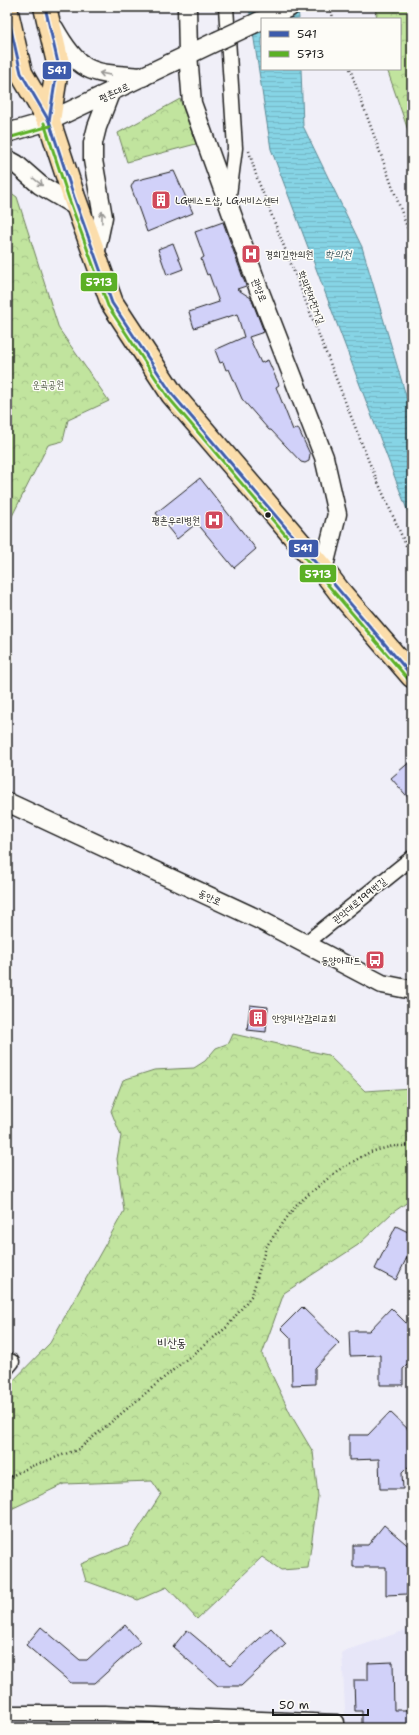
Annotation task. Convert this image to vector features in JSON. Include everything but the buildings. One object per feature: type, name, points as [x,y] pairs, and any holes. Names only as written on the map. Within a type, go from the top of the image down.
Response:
[{"type":"main road","points":[[46,10],[58,63],[49,122]]},
{"type":"main road","points":[[7,12],[21,73],[49,122],[77,207],[112,303],[172,394],[412,676]]},
{"type":"street","name":"관양로","points":[[187,7],[188,54],[192,103],[258,287],[324,457],[337,514],[323,570]]},
{"type":"street","points":[[226,7],[235,148],[228,203]]},
{"type":"street","name":"평촌대로","points":[[267,18],[290,7]]},
{"type":"street","points":[[46,10],[64,45],[75,60],[83,66],[99,73],[144,78]]},
{"type":"street","name":"평촌대로","points":[[7,133],[49,122],[144,78],[188,54],[261,21]]},
{"type":"street","points":[[95,255],[103,217],[93,160],[93,144],[97,127],[110,93]]},
{"type":"street","points":[[7,159],[16,164],[40,184],[77,207]]},
{"type":"street","name":"동안로","points":[[7,802],[306,943],[382,984],[412,990]]},
{"type":"street","name":"관악대로199번길","points":[[306,943],[412,858]]},
{"type":"street","points":[[7,1360],[12,1362],[7,1368]]},
{"type":"street","points":[[7,1712],[105,1713],[337,1722],[337,1728]]},
{"type":"path","points":[[331,7],[333,18]]},
{"type":"path","points":[[350,70],[412,241]]},
{"type":"path","name":"학의천자전거길","points":[[248,148],[257,178],[369,462],[412,559]]},
{"type":"path","points":[[7,1478],[32,1466],[79,1449],[227,1327],[252,1295],[266,1247],[296,1205],[337,1171],[370,1152],[393,1146],[412,1146]]},
{"type":"shaded area","points":[[412,1628],[412,1728],[346,1728],[342,1652]]},
{"type":"green space","points":[[375,7],[412,7],[412,142],[387,70],[401,70],[401,18],[377,18]]},
{"type":"green space","points":[[180,99],[196,144],[127,162],[118,133]]},
{"type":"green space","name":"운곡공원","points":[[7,190],[17,197],[59,329],[109,401],[68,420],[63,441],[48,445],[7,526]]},
{"type":"green space","points":[[233,1034],[328,1055],[365,1091],[412,1088],[412,1199],[392,1213],[358,1245],[284,1293],[262,1354],[291,1415],[313,1452],[318,1496],[308,1568],[281,1570],[262,1557],[197,1619],[167,1587],[138,1600],[86,1581],[81,1564],[128,1545],[161,1494],[152,1481],[64,1484],[7,1511],[7,1387],[50,1343],[124,1211],[117,1159],[121,1136],[111,1111],[123,1080],[154,1070],[194,1068],[205,1061],[216,1048],[229,1043]]},
{"type":"water","name":"학의천","points":[[249,7],[298,7],[299,18],[261,18],[261,70],[301,70],[303,126],[362,247],[412,416],[412,523],[271,149]]},
{"type":"transit line","name":"541","points":[[45,7],[58,63],[49,121],[53,134]]},
{"type":"transit line","name":"541","points":[[7,12],[21,73],[49,121],[74,197],[112,303],[172,394],[412,676]]},
{"type":"transit line","name":"5713","points":[[44,123],[69,199],[108,306],[168,397],[408,679]]},
{"type":"transit line","name":"5713","points":[[8,138],[50,126]]},
{"type":"place","name":"LG베스트샵, LG서비스센터","points":[[161,200]]},
{"type":"place","name":"경희길한의원","points":[[251,254]]},
{"type":"place","name":"평촌우리병원","points":[[214,520]]},
{"type":"place","name":"동양아파트","points":[[375,960]]},
{"type":"place","name":"안양비산감리교회","points":[[258,1018]]},
{"type":"district","name":"비산동","points":[[172,1343]]}]
